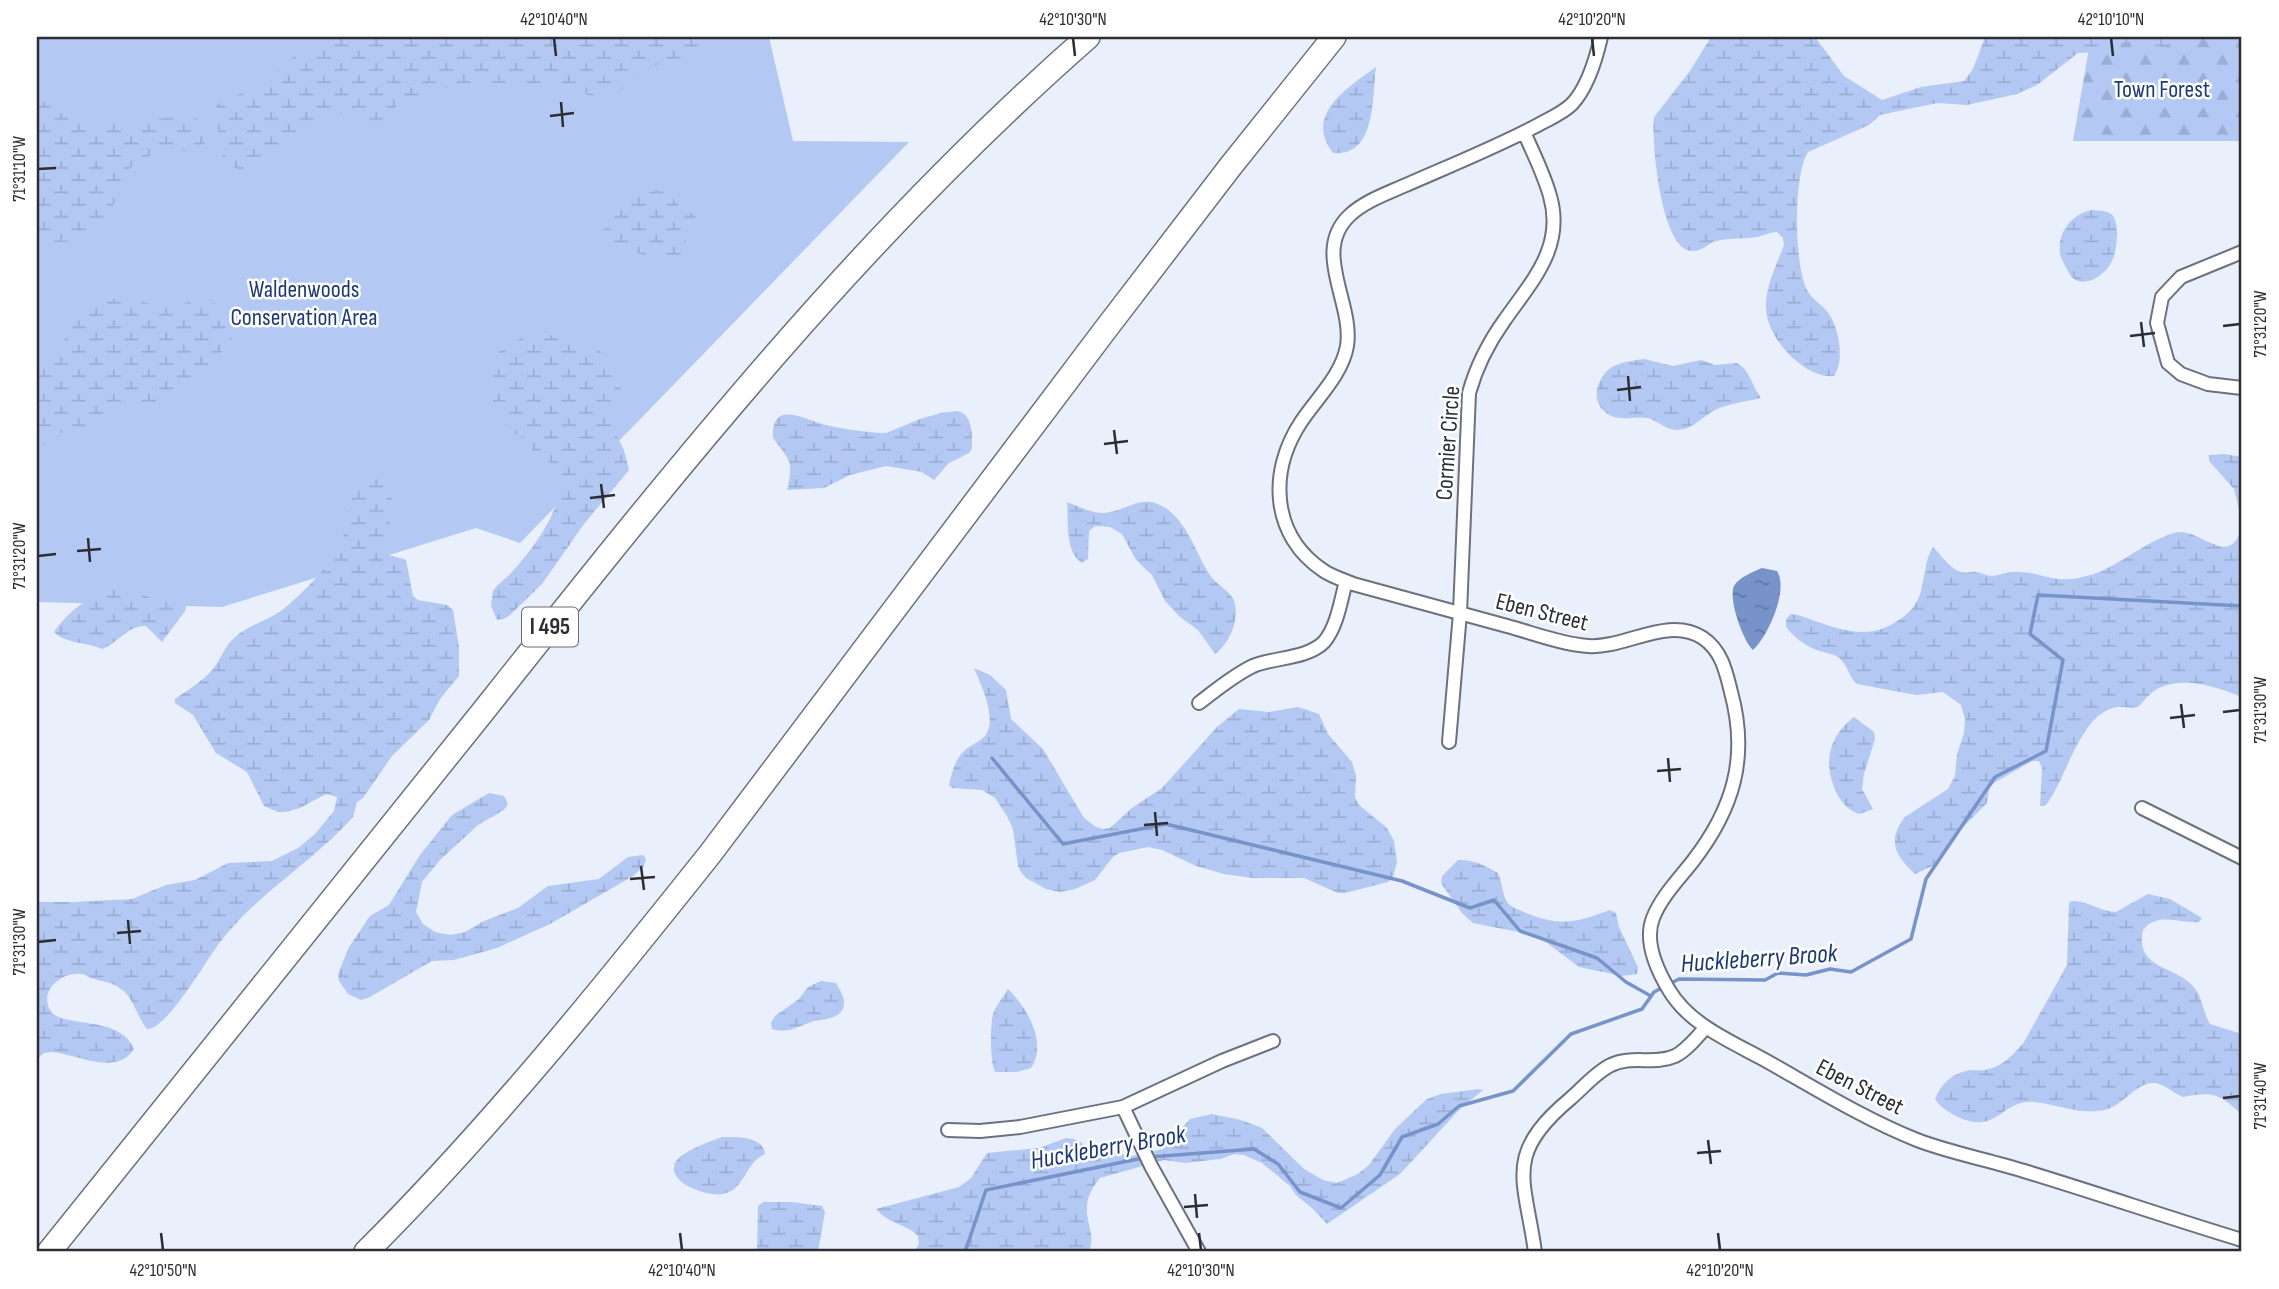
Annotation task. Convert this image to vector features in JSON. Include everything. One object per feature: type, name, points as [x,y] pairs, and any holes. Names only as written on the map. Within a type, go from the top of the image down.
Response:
[{"type":"highway","name":"I 495","points":[[49,1252],[737,396],[890,228],[1041,78],[1088,37]]},
{"type":"highway","points":[[366,1252],[541,1063],[727,833],[1230,167],[1334,37]]},
{"type":"street","name":"Eben Street","points":[[1601,37],[1590,74],[1578,96],[1562,112],[1371,202],[1352,213],[1338,232],[1333,254],[1347,322],[1345,356],[1288,444],[1280,467],[1282,516],[1300,548],[1321,569],[1346,581],[1584,646],[1610,645],[1655,632],[1678,631],[1705,640],[1720,657],[1733,699],[1737,723],[1736,775],[1732,793],[1719,823],[1662,902],[1652,920],[1650,934],[1653,956],[1662,977],[1671,993],[1691,1016],[1706,1027],[1870,1118],[1918,1140],[2242,1240]]},
{"type":"street","name":"Cormier Circle","points":[[1449,742],[1460,613],[1468,406],[1473,379],[1502,323],[1532,285],[1546,261],[1553,236],[1550,196],[1524,132]]},
{"type":"street","points":[[2242,252],[2181,277],[2162,297],[2157,323],[2168,363],[2181,374],[2208,384],[2242,388]]},
{"type":"street","points":[[1199,703],[1250,667],[1272,659],[1315,650],[1326,640],[1333,627],[1346,581]]},
{"type":"street","points":[[2142,807],[2242,858]]},
{"type":"street","points":[[1535,1252],[1523,1191],[1522,1171],[1535,1135],[1560,1107],[1612,1065],[1625,1061],[1664,1060],[1675,1056],[1706,1027]]},
{"type":"street","points":[[948,1130],[980,1132],[1020,1127],[1123,1107],[1222,1061],[1273,1041]]},
{"type":"street","points":[[1123,1107],[1151,1166],[1199,1252]]},
{"type":"green space","name":"Waldenwoods Conservation Area","points":[[37,37],[769,37],[793,141],[909,142],[520,543],[476,528],[222,607],[37,602]]},
{"type":"green space","points":[[328,37],[727,37],[699,52],[650,67],[609,98],[594,98],[575,88],[553,82],[524,86],[487,82],[458,84],[402,101],[380,122],[374,124],[347,112],[325,114],[247,171],[230,165],[220,151],[216,105],[262,83],[302,50],[323,44]]},
{"type":"green space","points":[[1711,37],[1815,37],[1844,76],[1882,100],[1921,87],[1964,81],[1973,69],[1985,37],[2177,37],[2165,47],[2158,48],[2148,38],[2112,45],[2100,52],[2078,53],[2037,85],[2017,94],[1967,105],[1937,103],[1880,115],[1869,125],[1808,152],[1803,164],[1798,199],[1800,261],[1807,290],[1829,314],[1836,328],[1840,353],[1834,376],[1811,371],[1799,363],[1772,331],[1766,308],[1767,292],[1784,245],[1783,238],[1777,232],[1751,238],[1719,240],[1693,251],[1682,247],[1666,216],[1654,148],[1654,117],[1690,71]]},
{"type":"green space","name":"Town Forest","points":[[2091,37],[2242,37],[2242,141],[2073,141]]},
{"type":"green space","points":[[1376,67],[1370,122],[1365,135],[1358,145],[1347,152],[1333,153],[1325,139],[1323,126],[1326,114],[1343,93]]},
{"type":"green space","points":[[37,99],[79,123],[133,122],[188,115],[195,117],[203,129],[206,153],[202,156],[185,150],[175,150],[142,160],[124,175],[111,211],[93,231],[74,240],[37,245]]},
{"type":"green space","points":[[659,190],[669,194],[697,219],[698,227],[687,238],[680,258],[674,263],[618,248],[594,246],[605,227],[631,201],[641,194]]},
{"type":"green space","points":[[2092,210],[2113,216],[2117,232],[2116,246],[2107,268],[2097,278],[2085,282],[2073,278],[2069,273],[2061,258],[2060,245],[2064,231],[2073,219]]},
{"type":"green space","points":[[103,299],[135,300],[165,308],[202,301],[225,308],[235,318],[235,331],[214,361],[170,395],[157,401],[119,407],[87,435],[60,433],[37,451],[37,365],[60,346],[89,303]]},
{"type":"green space","points":[[553,335],[592,346],[609,360],[615,370],[622,397],[613,412],[611,423],[624,451],[629,470],[584,524],[542,584],[510,615],[497,620],[491,606],[493,591],[540,537],[559,494],[559,479],[556,466],[537,455],[523,438],[510,431],[496,414],[493,407],[490,363],[510,343],[524,338]]},
{"type":"green space","points":[[1644,359],[1673,366],[1701,360],[1715,365],[1737,363],[1748,374],[1761,398],[1719,408],[1688,427],[1677,430],[1647,418],[1618,418],[1607,413],[1598,403],[1597,396],[1603,376],[1616,365]]},
{"type":"green space","points":[[957,411],[969,420],[972,448],[969,453],[949,463],[934,480],[922,472],[886,466],[850,475],[824,488],[787,490],[789,461],[773,438],[774,426],[782,415],[789,414],[843,429],[886,433],[920,419]]},
{"type":"green space","points":[[2209,455],[2242,457],[2242,521],[2234,489],[2209,461]]},
{"type":"green space","points":[[385,477],[391,493],[392,511],[382,548],[390,555],[406,560],[413,596],[418,600],[447,605],[453,610],[459,647],[459,676],[440,699],[429,720],[392,756],[363,798],[357,802],[353,817],[236,924],[176,1006],[155,1026],[147,1029],[129,997],[114,984],[82,974],[67,976],[54,983],[48,996],[50,1010],[65,1019],[104,1026],[116,1031],[127,1038],[134,1049],[126,1057],[107,1063],[52,1052],[44,1053],[37,1059],[37,902],[132,899],[166,885],[195,880],[228,863],[272,861],[298,848],[315,834],[334,811],[337,797],[326,794],[300,808],[285,812],[264,806],[247,772],[216,753],[193,715],[175,703],[175,699],[209,673],[234,638],[281,611],[311,583],[337,552],[345,530],[351,499],[368,483]]},
{"type":"green space","points":[[1067,502],[1089,511],[1103,513],[1149,502],[1166,508],[1175,516],[1189,535],[1212,578],[1234,601],[1235,623],[1220,649],[1215,654],[1198,630],[1180,617],[1165,601],[1152,575],[1136,560],[1122,534],[1110,527],[1095,526],[1089,531],[1088,559],[1082,563],[1076,558],[1070,543]]},
{"type":"green space","points":[[2242,528],[2242,697],[2212,687],[2180,683],[2156,689],[2138,707],[2117,707],[2104,712],[2083,735],[2045,806],[2040,806],[2042,768],[2039,761],[2032,761],[1994,783],[1989,789],[1987,803],[1961,829],[1935,865],[1915,874],[1898,854],[1896,833],[1905,817],[1948,789],[1955,776],[1957,754],[1964,733],[1965,719],[1961,705],[1943,692],[1916,695],[1857,684],[1838,657],[1800,640],[1786,627],[1786,619],[1791,614],[1798,615],[1835,628],[1859,632],[1884,628],[1904,617],[1916,603],[1933,547],[1949,565],[1963,573],[1977,572],[1992,576],[2026,572],[2057,579],[2072,579],[2100,571],[2174,533],[2183,532],[2212,544],[2229,546],[2236,540]]},
{"type":"green space","points":[[116,589],[184,602],[185,611],[162,642],[146,626],[134,628],[102,649],[64,639],[54,632],[81,604]]},
{"type":"green space","points":[[974,668],[990,675],[1006,690],[1011,719],[1043,749],[1084,818],[1103,829],[1110,828],[1132,808],[1162,788],[1217,727],[1239,709],[1269,712],[1298,707],[1319,714],[1328,734],[1352,762],[1356,776],[1355,798],[1359,805],[1387,828],[1394,841],[1397,862],[1393,877],[1388,882],[1338,893],[1304,878],[1253,878],[1224,874],[1148,847],[1119,853],[1095,880],[1075,889],[1060,892],[1046,889],[1026,878],[1021,872],[1013,829],[995,798],[982,790],[952,788],[949,785],[959,757],[984,737],[990,722],[987,703]]},
{"type":"green space","points":[[1854,717],[1874,732],[1875,739],[1862,789],[1873,809],[1860,814],[1852,811],[1839,798],[1829,761],[1836,737]]},
{"type":"green space","points":[[489,793],[504,796],[508,804],[504,810],[478,825],[440,860],[422,882],[416,912],[423,924],[435,932],[450,935],[465,932],[484,921],[518,908],[548,886],[599,879],[628,857],[643,855],[646,859],[644,866],[633,876],[550,924],[497,948],[454,960],[432,961],[368,998],[361,1000],[348,994],[339,981],[338,974],[349,947],[370,916],[389,905],[420,855],[452,815]]},
{"type":"green space","points":[[1458,860],[1474,862],[1498,873],[1507,902],[1514,908],[1536,917],[1567,921],[1610,910],[1616,913],[1619,927],[1638,967],[1637,974],[1622,976],[1579,967],[1538,936],[1473,923],[1462,913],[1441,883],[1442,876]]},
{"type":"green space","points":[[2148,894],[2170,899],[2202,918],[2199,922],[2162,920],[2149,924],[2143,930],[2144,952],[2156,964],[2183,978],[2195,988],[2210,1024],[2242,1034],[2242,1115],[2222,1098],[2202,1094],[2183,1097],[2155,1083],[2142,1086],[2111,1108],[2095,1111],[2024,1102],[1981,1122],[1956,1116],[1939,1104],[1935,1099],[1949,1079],[1965,1071],[1985,1070],[1999,1065],[2013,1055],[2024,1042],[2067,965],[2069,902],[2079,901],[2116,912]]},
{"type":"green space","points":[[821,981],[836,983],[842,993],[844,1001],[840,1013],[792,1029],[772,1029],[771,1023],[775,1016],[799,999],[808,987]]},
{"type":"green space","points":[[1008,989],[1033,1026],[1036,1058],[1031,1068],[1017,1072],[995,1072],[991,1052],[992,1020]]},
{"type":"green space","points":[[1483,1090],[1460,1109],[1400,1174],[1327,1224],[1290,1186],[1262,1163],[1244,1155],[1234,1154],[1221,1159],[1185,1163],[1164,1160],[1100,1178],[1088,1201],[1091,1244],[1088,1252],[914,1252],[919,1244],[918,1236],[887,1219],[876,1209],[959,1187],[971,1178],[987,1153],[1039,1148],[1066,1138],[1093,1149],[1132,1156],[1163,1149],[1190,1119],[1212,1114],[1262,1128],[1304,1169],[1323,1180],[1337,1183],[1358,1174],[1369,1165],[1395,1129],[1427,1099],[1441,1094]]},
{"type":"green space","points":[[722,1137],[754,1141],[760,1144],[765,1154],[754,1163],[736,1187],[723,1194],[708,1193],[690,1187],[677,1177],[674,1170],[678,1159],[696,1147]]},
{"type":"green space","points":[[763,1202],[822,1206],[825,1212],[818,1252],[757,1252],[758,1206]]},
{"type":"water","points":[[1762,568],[1777,571],[1780,579],[1779,601],[1765,634],[1753,650],[1738,619],[1733,592],[1739,580]]},
{"type":"waterway","name":"Huckleberry Brook","points":[[1150,1157],[1254,1149],[1278,1164],[1300,1192],[1341,1208],[1380,1175],[1402,1137],[1438,1124],[1459,1106],[1513,1091],[1571,1034],[1642,1009],[1654,992],[1679,979],[1765,980],[1778,973],[1806,975],[1830,969],[1851,972],[1911,939],[1926,879],[1995,777],[2046,751],[2063,660],[2030,634],[2038,595],[2242,606]]},
{"type":"waterway","points":[[992,758],[1063,844],[1166,824],[1402,881],[1470,908],[1494,900],[1520,931],[1597,958],[1626,982],[1649,995]]},
{"type":"waterway","name":"Huckleberry Brook","points":[[965,1252],[986,1190],[1143,1158]]}]
